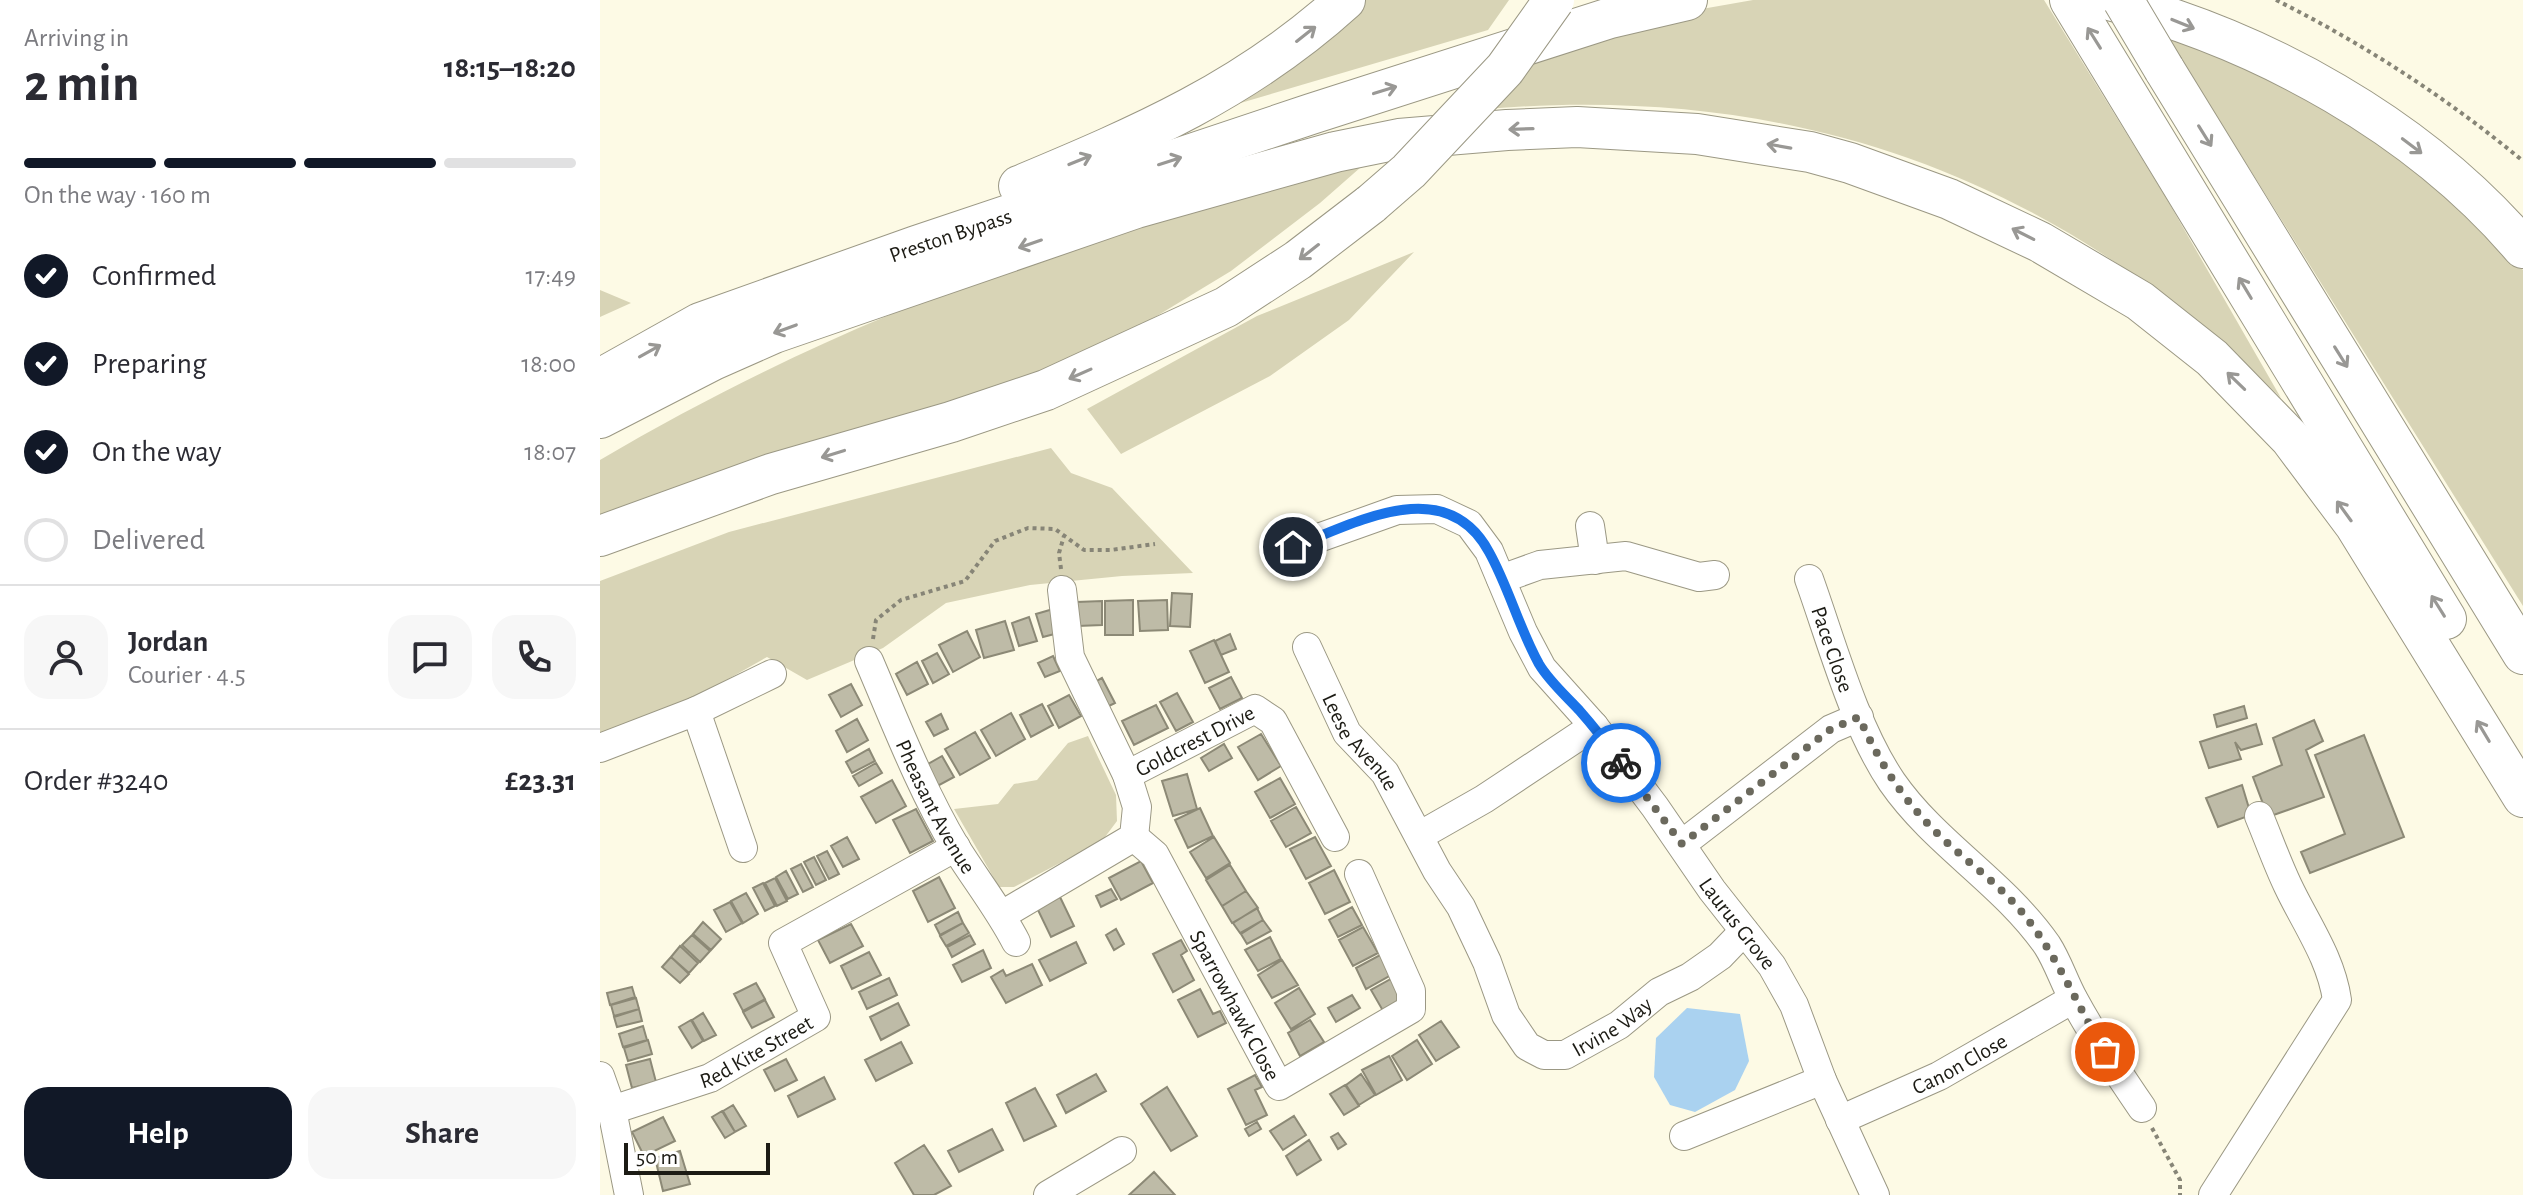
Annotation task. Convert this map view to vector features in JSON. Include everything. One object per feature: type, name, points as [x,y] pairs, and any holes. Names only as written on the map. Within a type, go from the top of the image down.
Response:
[{"type":"highway","points":[[700,323],[912,225],[1027,182],[1150,130],[1244,79],[1345,0]]},
{"type":"highway","points":[[600,536],[771,474],[951,422],[1046,390],[1226,307],[1298,260],[1409,171],[1505,69],[1554,0]]},
{"type":"highway","name":"Preston Bypass","points":[[600,379],[700,323],[916,246],[1311,114],[1610,9],[1687,0]]},
{"type":"highway","points":[[2070,0],[2523,744]]},
{"type":"highway","points":[[2109,0],[2150,11],[2227,41],[2311,80],[2398,135],[2432,161],[2480,203],[2523,248]]},
{"type":"highway","points":[[2123,0],[2523,654]]},
{"type":"highway","name":"Preston Bypass","points":[[713,360],[774,333],[1136,208],[1265,170],[1399,139],[1521,129],[1640,129],[1751,141],[1810,152],[1850,163],[1992,218],[2040,242],[2140,301],[2212,358],[2271,417],[2315,469],[2355,525],[2523,797]]},
{"type":"highway","points":[[600,418],[713,360]]},
{"type":"highway","points":[[600,434],[713,360]]},
{"type":"street","name":"Laurus Grove","points":[[1293,547],[1438,497],[1469,524],[1489,551],[1523,632],[1542,668],[1594,726],[1682,844],[1712,890],[1772,966],[1794,1005],[1822,1080],[1875,1195]]},
{"type":"street","points":[[1590,526],[1595,560]]},
{"type":"street","points":[[1501,579],[1540,565],[1626,556],[1699,577],[1715,575]]},
{"type":"street","name":"Pace Close","points":[[1809,579],[1859,717],[1893,783],[1928,825],[2019,909],[2049,948],[2073,999]]},
{"type":"street","name":"Goldcrest Drive","points":[[1062,590],[1070,657],[1127,775],[1137,807],[1134,837]]},
{"type":"street","name":"Leese Avenue","points":[[1307,647],[1347,733],[1385,773],[1437,871],[1461,907],[1495,984]]},
{"type":"street","name":"Pheasant Avenue","points":[[869,661],[908,754],[956,847],[1002,915],[1016,942]]},
{"type":"street","points":[[600,748],[696,711],[772,674]]},
{"type":"street","name":"Goldcrest Drive","points":[[1127,775],[1255,709],[1273,721],[1335,837]]},
{"type":"street","points":[[696,711],[743,848]]},
{"type":"street","name":"Pace Close","points":[[1682,844],[1831,729],[1859,717]]},
{"type":"street","points":[[1419,836],[1484,799],[1594,726]]},
{"type":"street","points":[[2213,1195],[2337,1000],[2323,951],[2288,887],[2259,816]]},
{"type":"street","points":[[1002,915],[1134,837]]},
{"type":"street","name":"Sparrowhawk Close","points":[[1134,837],[1155,855],[1279,1086],[1411,1009],[1411,991],[1359,874]]},
{"type":"street","name":"Red Kite Street","points":[[612,1110],[710,1078],[816,1017],[783,943],[956,847]]},
{"type":"street","name":"Irvine Way","points":[[1495,984],[1506,1015],[1527,1046],[1544,1055],[1565,1055],[1619,1025],[1659,992],[1690,977],[1720,956],[1744,931]]},
{"type":"street","points":[[2073,999],[2142,1108]]},
{"type":"street","name":"Canon Close","points":[[1840,1120],[1939,1076],[2073,999]]},
{"type":"street","points":[[600,1076],[612,1110],[629,1195]]},
{"type":"street","points":[[1684,1136],[1822,1080]]},
{"type":"street","points":[[1048,1195],[1122,1151]]},
{"type":"path","points":[[2276,0],[2374,54],[2431,91],[2523,161]]},
{"type":"path","points":[[869,661],[876,620],[901,600],[965,581],[995,541],[1028,528],[1055,529],[1084,550],[1155,544]]},
{"type":"path","points":[[1062,590],[1059,553],[1064,536]]},
{"type":"path","points":[[2142,1108],[2180,1180],[2180,1195]]},
{"type":"shaded area","points":[[1364,0],[1509,0],[1488,30],[1227,107]]},
{"type":"shaded area","points":[[1753,0],[2044,0],[2165,196],[2281,398],[2195,321],[2106,256],[2014,203],[1917,161],[1816,131],[1711,112],[1601,105],[1486,109],[1527,57],[1679,13]]},
{"type":"shaded area","points":[[2164,32],[2340,111],[2490,232],[2523,270],[2523,606]]},
{"type":"shaded area","points":[[1361,167],[1320,203],[1231,271],[1137,328],[1037,377],[600,519],[600,460],[690,409],[782,363],[969,283],[1065,249],[1162,218]]},
{"type":"shaded area","points":[[1414,252],[1349,320],[1270,376],[1121,454],[1087,409],[1257,316]]},
{"type":"shaded area","points":[[600,290],[631,303],[600,317]]},
{"type":"shaded area","points":[[1051,448],[1071,473],[1112,488],[1193,573],[1030,585],[946,603],[883,648],[807,680],[767,657],[670,712],[600,737],[600,581],[729,532]]},
{"type":"shaded area","points":[[1088,736],[1116,795],[1117,821],[1102,841],[1014,887],[999,887],[954,809],[998,804],[1014,784],[1037,780],[1068,743]]},
{"type":"water","points":[[1687,1008],[1740,1014],[1749,1061],[1735,1090],[1695,1112],[1670,1105],[1654,1077],[1656,1038]]},
{"type":"building","points":[[1172,593],[1192,594],[1190,627],[1170,626]]},
{"type":"building","points":[[1133,600],[1133,635],[1105,635],[1105,601]]},
{"type":"building","points":[[1167,600],[1168,630],[1140,631],[1138,601]]},
{"type":"building","points":[[1102,601],[1102,625],[1078,626],[1077,602]]},
{"type":"building","points":[[1060,607],[1066,631],[1043,637],[1036,614]]},
{"type":"building","points":[[1029,617],[1037,641],[1019,646],[1012,623]]},
{"type":"building","points":[[1005,621],[1014,650],[984,658],[976,630]]},
{"type":"building","points":[[967,631],[980,657],[953,672],[939,645]]},
{"type":"building","points":[[1230,634],[1236,649],[1221,655],[1215,641]]},
{"type":"building","points":[[1214,640],[1229,672],[1205,683],[1190,651]]},
{"type":"building","points":[[937,653],[949,674],[933,683],[922,661]]},
{"type":"building","points":[[1053,656],[1060,671],[1045,677],[1038,663]]},
{"type":"building","points":[[917,662],[928,684],[907,695],[896,674]]},
{"type":"building","points":[[1231,677],[1242,698],[1220,709],[1209,688]]},
{"type":"building","points":[[1102,678],[1115,703],[1101,710],[1088,686]]},
{"type":"building","points":[[851,684],[862,705],[841,717],[829,695]]},
{"type":"building","points":[[1177,693],[1193,722],[1176,731],[1160,702]]},
{"type":"building","points":[[1069,695],[1081,716],[1059,728],[1048,706]]},
{"type":"building","points":[[1042,704],[1053,725],[1031,737],[1020,715]]},
{"type":"building","points":[[1156,705],[1168,728],[1134,745],[1122,721]]},
{"type":"building","points":[[2244,706],[2247,718],[2217,727],[2214,715]]},
{"type":"building","points":[[1011,713],[1025,739],[996,756],[981,730]]},
{"type":"building","points":[[941,714],[948,729],[934,736],[926,722]]},
{"type":"building","points":[[857,719],[868,740],[847,752],[836,731]]},
{"type":"building","points":[[2314,720],[2323,741],[2306,750],[2324,797],[2268,817],[2253,777],[2282,765],[2273,738]]},
{"type":"building","points":[[2256,724],[2262,744],[2241,750],[2235,742],[2241,759],[2209,768],[2200,742]]},
{"type":"building","points":[[975,732],[990,758],[960,775],[945,749]]},
{"type":"building","points":[[1261,734],[1281,766],[1258,780],[1238,747]]},
{"type":"building","points":[[2364,735],[2404,837],[2310,873],[2301,852],[2345,834],[2315,755]]},
{"type":"building","points":[[1224,744],[1232,758],[1209,771],[1201,758]]},
{"type":"building","points":[[869,749],[875,761],[852,773],[846,762]]},
{"type":"building","points":[[942,756],[954,777],[932,789],[921,768]]},
{"type":"building","points":[[876,763],[882,773],[859,786],[853,776]]},
{"type":"building","points":[[1187,774],[1197,809],[1173,816],[1162,781]]},
{"type":"building","points":[[1280,778],[1295,804],[1270,818],[1255,792]]},
{"type":"building","points":[[892,780],[906,806],[876,823],[861,797]]},
{"type":"building","points":[[2242,785],[2251,815],[2218,827],[2206,798]]},
{"type":"building","points":[[1296,807],[1311,833],[1286,847],[1271,821]]},
{"type":"building","points":[[1200,808],[1213,836],[1188,848],[1175,820]]},
{"type":"building","points":[[916,809],[933,841],[910,853],[893,820]]},
{"type":"building","points":[[847,837],[859,859],[843,867],[831,846]]},
{"type":"building","points":[[1214,837],[1230,863],[1206,878],[1190,852]]},
{"type":"building","points":[[1315,837],[1331,866],[1306,879],[1290,849]]},
{"type":"building","points":[[827,851],[839,874],[829,879],[817,856]]},
{"type":"building","points":[[814,857],[826,880],[816,885],[804,862]]},
{"type":"building","points":[[1141,861],[1153,883],[1121,900],[1109,878]]},
{"type":"building","points":[[801,864],[813,887],[803,892],[791,869]]},
{"type":"building","points":[[1230,865],[1246,891],[1222,906],[1206,880]]},
{"type":"building","points":[[1334,870],[1350,902],[1325,914],[1309,883]]},
{"type":"building","points":[[786,871],[798,894],[788,899],[776,877]]},
{"type":"building","points":[[939,877],[955,908],[928,922],[913,891]]},
{"type":"building","points":[[775,878],[787,901],[777,906],[765,883]]},
{"type":"building","points":[[763,883],[775,906],[765,911],[753,888]]},
{"type":"building","points":[[1111,889],[1117,899],[1101,907],[1096,896]]},
{"type":"building","points":[[1246,891],[1258,908],[1232,923],[1222,906]]},
{"type":"building","points":[[746,893],[758,914],[743,923],[731,901]]},
{"type":"building","points":[[1060,897],[1074,926],[1051,937],[1037,908]]},
{"type":"building","points":[[730,902],[742,923],[726,932],[714,910]]},
{"type":"building","points":[[1352,907],[1362,925],[1338,937],[1329,920]]},
{"type":"building","points":[[1257,908],[1263,920],[1240,933],[1233,923]]},
{"type":"building","points":[[958,912],[963,923],[940,935],[935,925]]},
{"type":"building","points":[[1263,920],[1271,931],[1247,944],[1241,934]]},
{"type":"building","points":[[703,922],[721,939],[711,950],[693,934]]},
{"type":"building","points":[[963,923],[969,933],[946,946],[940,936]]},
{"type":"building","points":[[851,924],[863,946],[830,963],[818,940]]},
{"type":"building","points":[[1363,927],[1378,953],[1353,966],[1339,940]]},
{"type":"building","points":[[1116,929],[1124,944],[1114,950],[1106,935]]},
{"type":"building","points":[[692,935],[710,951],[700,962],[682,945]]},
{"type":"building","points":[[970,935],[975,944],[952,957],[947,947]]},
{"type":"building","points":[[1270,937],[1281,959],[1258,971],[1245,950]]},
{"type":"building","points":[[1181,940],[1187,951],[1181,955],[1194,980],[1173,992],[1153,954]]},
{"type":"building","points":[[1076,942],[1086,963],[1050,981],[1039,960]]},
{"type":"building","points":[[680,946],[698,963],[689,973],[671,957]]},
{"type":"building","points":[[983,950],[991,968],[962,982],[953,965]]},
{"type":"building","points":[[869,952],[881,975],[852,989],[841,966]]},
{"type":"building","points":[[1380,955],[1391,975],[1366,989],[1356,968]]},
{"type":"building","points":[[671,957],[689,974],[680,983],[662,967]]},
{"type":"building","points":[[1282,960],[1298,985],[1272,998],[1258,975]]},
{"type":"building","points":[[1032,964],[1042,985],[1006,1003],[991,977],[1003,970],[1006,976]]},
{"type":"building","points":[[1396,976],[1411,1003],[1386,1016],[1371,990]]},
{"type":"building","points":[[889,978],[897,995],[867,1009],[859,992]]},
{"type":"building","points":[[756,983],[765,999],[743,1011],[734,994]]},
{"type":"building","points":[[632,987],[635,997],[610,1005],[607,993]]},
{"type":"building","points":[[1299,988],[1315,1014],[1291,1029],[1275,1003]]},
{"type":"building","points":[[1200,989],[1213,1014],[1220,1011],[1226,1023],[1198,1037],[1178,1000]]},
{"type":"building","points":[[1352,995],[1360,1008],[1336,1022],[1328,1008]]},
{"type":"building","points":[[636,998],[639,1009],[614,1016],[611,1005]]},
{"type":"building","points":[[765,1000],[774,1017],[752,1028],[743,1012]]},
{"type":"building","points":[[898,1003],[909,1025],[881,1040],[870,1017]]},
{"type":"building","points":[[639,1009],[642,1021],[617,1027],[614,1017]]},
{"type":"building","points":[[703,1013],[716,1035],[704,1041],[692,1020]]},
{"type":"building","points":[[691,1020],[703,1041],[692,1048],[679,1027]]},
{"type":"building","points":[[1310,1020],[1324,1042],[1300,1056],[1288,1033]]},
{"type":"building","points":[[1441,1021],[1459,1047],[1436,1061],[1419,1035]]},
{"type":"building","points":[[643,1026],[647,1040],[623,1047],[619,1034]]},
{"type":"building","points":[[648,1040],[652,1054],[628,1061],[624,1048]]},
{"type":"building","points":[[1417,1040],[1432,1064],[1407,1080],[1392,1056]]},
{"type":"building","points":[[901,1042],[912,1063],[876,1081],[865,1060]]},
{"type":"building","points":[[1389,1056],[1402,1080],[1376,1095],[1362,1070]]},
{"type":"building","points":[[650,1059],[656,1082],[632,1088],[626,1065]]},
{"type":"building","points":[[786,1059],[797,1080],[775,1091],[764,1070]]},
{"type":"building","points":[[1096,1074],[1106,1091],[1066,1113],[1057,1095]]},
{"type":"building","points":[[1361,1074],[1375,1095],[1359,1105],[1346,1085]]},
{"type":"building","points":[[1255,1075],[1262,1087],[1255,1090],[1267,1115],[1246,1125],[1228,1089]]},
{"type":"building","points":[[824,1077],[835,1099],[798,1117],[788,1096]]},
{"type":"building","points":[[1345,1085],[1359,1106],[1344,1115],[1330,1094]]},
{"type":"building","points":[[1167,1087],[1197,1136],[1171,1151],[1141,1104]]},
{"type":"building","points":[[1035,1088],[1056,1126],[1024,1141],[1006,1103]]},
{"type":"building","points":[[733,1105],[746,1126],[735,1132],[723,1111]]},
{"type":"building","points":[[722,1111],[735,1132],[725,1138],[712,1117]]},
{"type":"building","points":[[1294,1116],[1306,1135],[1283,1150],[1270,1131]]},
{"type":"building","points":[[663,1117],[675,1141],[644,1156],[632,1132]]},
{"type":"building","points":[[1257,1122],[1261,1129],[1249,1136],[1245,1129]]},
{"type":"building","points":[[992,1129],[1003,1150],[959,1172],[948,1151]]},
{"type":"building","points":[[1338,1133],[1346,1144],[1338,1149],[1331,1137]]},
{"type":"building","points":[[1309,1140],[1321,1160],[1297,1175],[1286,1156]]},
{"type":"building","points":[[924,1145],[951,1186],[934,1195],[914,1195],[895,1163]]},
{"type":"building","points":[[680,1151],[690,1184],[663,1191],[655,1158]]},
{"type":"building","points":[[1154,1172],[1175,1195],[1129,1195]]},
{"type":"way so far","points":[[1621,763],[1682,844],[1831,729],[1859,717],[1893,783],[1928,825],[2019,909],[2049,948],[2073,999],[2105,1052]]},
{"type":"route","points":[[1293,547],[1397,510],[1437,509],[1469,524],[1489,551],[1523,632],[1542,668],[1594,726],[1621,763]]}]
